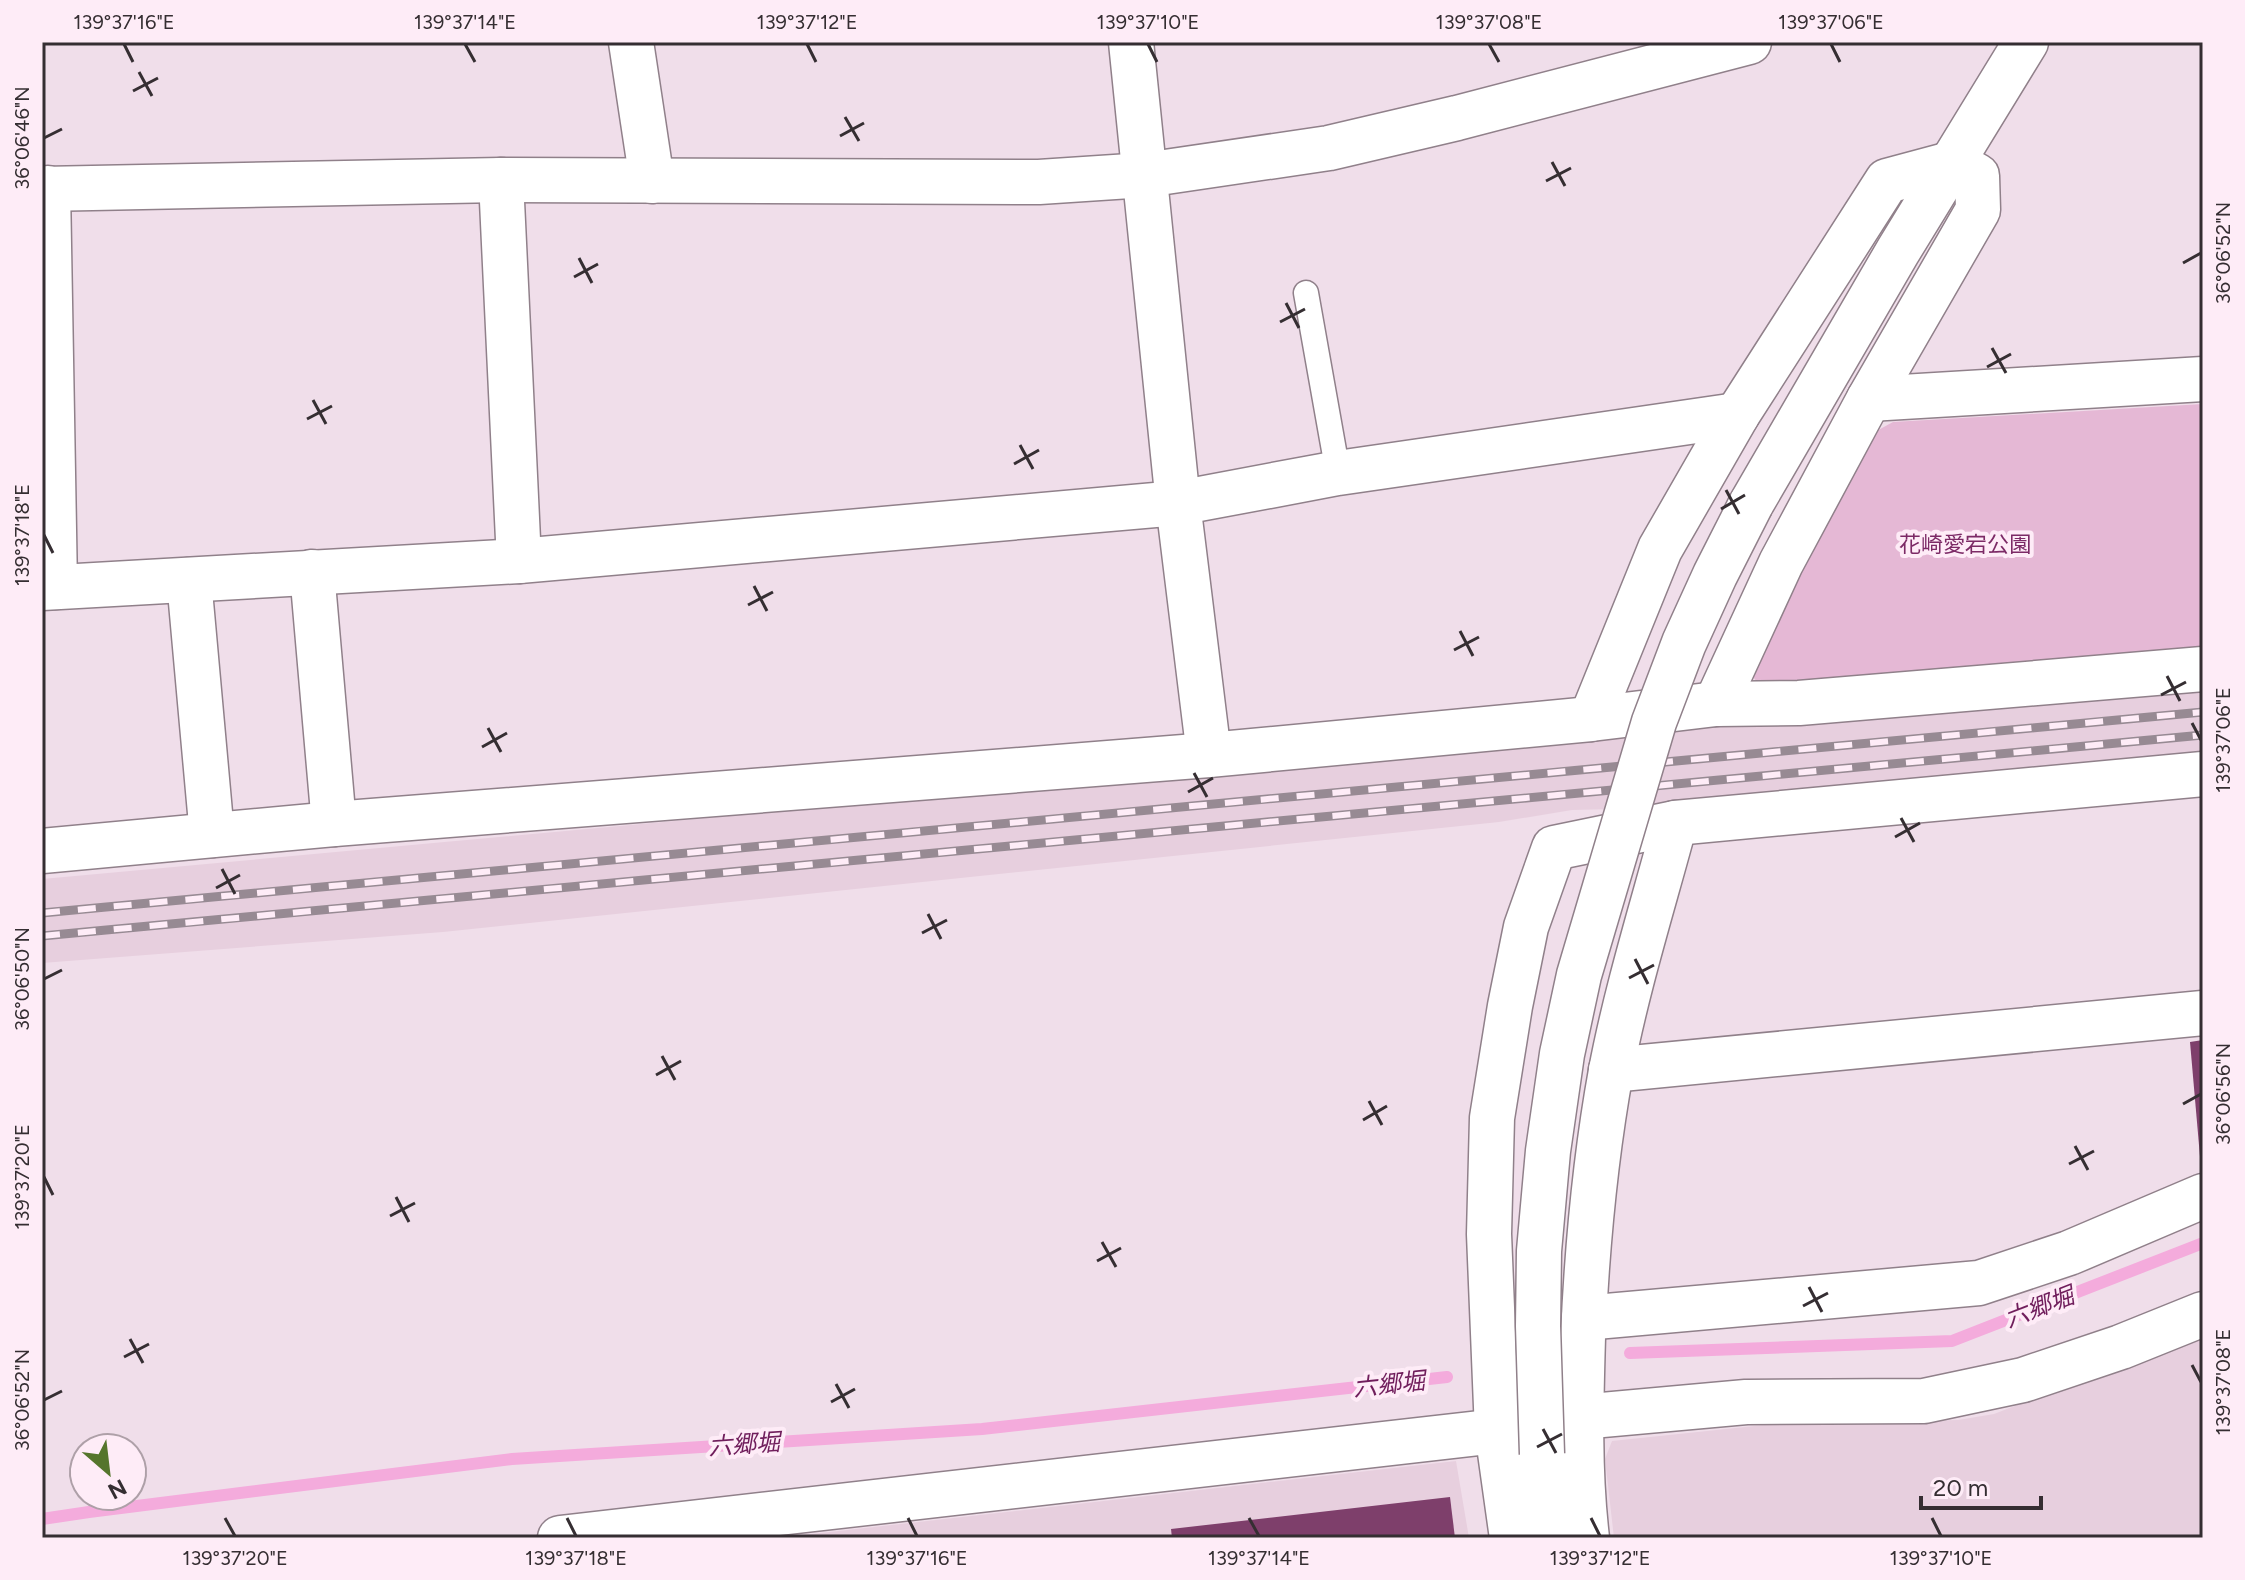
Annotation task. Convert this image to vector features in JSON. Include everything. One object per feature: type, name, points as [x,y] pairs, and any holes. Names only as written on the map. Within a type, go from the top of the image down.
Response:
[{"type":"street","points":[[631,42],[652,181]]},
{"type":"street","points":[[1131,42],[1178,503],[1209,755]]},
{"type":"street","points":[[1737,415],[1338,473],[1178,503],[519,561],[49,588],[45,188],[501,180],[1039,182],[1145,175],[1329,148],[1457,118],[1693,49],[1749,42]]},
{"type":"street","points":[[1552,1538],[1542,1454],[1538,1326],[1539,1251],[1548,1151],[1562,1054],[1576,988],[1654,722],[1690,630],[1751,504],[1898,251],[2026,42]]},
{"type":"street","points":[[1591,719],[1660,549],[1737,415],[1887,181],[1954,163],[1977,176],[1978,210],[1869,399],[1781,563],[1716,704]]},
{"type":"street","points":[[501,180],[519,561]]},
{"type":"street","points":[[1869,399],[2203,379]]},
{"type":"street","points":[[312,572],[334,824]]},
{"type":"street","points":[[189,580],[212,835]]},
{"type":"street","points":[[42,851],[334,824],[1209,755],[1591,719],[1716,704],[1799,703],[2203,669]]},
{"type":"street","points":[[1512,1538],[1497,1431],[1489,1234],[1492,1118],[1526,927],[1554,848],[1675,823],[2203,774]]},
{"type":"street","points":[[1587,1538],[1580,1417],[1592,1191],[1611,1070],[1675,823]]},
{"type":"street","points":[[1611,1070],[2203,1013]]},
{"type":"street","points":[[1584,1318],[1979,1283],[2069,1253],[2203,1196]]},
{"type":"street","points":[[560,1538],[1497,1431],[1580,1417],[1746,1402],[1924,1401],[2023,1380],[2121,1347],[2203,1314]]},
{"type":"lane","points":[[1306,293],[1338,473]]},
{"type":"shaded area","points":[[2203,686],[2203,763],[1701,807],[1572,810],[1499,822],[443,932],[42,963],[42,879],[1570,739],[1588,731]]},
{"type":"shaded area","points":[[2203,1333],[2203,1538],[1614,1538],[1605,1459],[1612,1441],[1764,1425],[1958,1420],[1994,1414]]},
{"type":"shaded area","points":[[1456,1461],[1469,1538],[777,1538]]},
{"type":"green space","name":"花崎愛宕公園","points":[[2203,404],[2203,648],[1763,691],[1747,668],[1871,434],[1893,422]]},
{"type":"building","points":[[2203,1040],[2203,1168],[2201,1168],[2190,1042]]},
{"type":"building","points":[[1450,1497],[1455,1538],[1172,1538],[1171,1529]]},
{"type":"waterway","name":"六郷堀","points":[[1630,1353],[1952,1341],[2203,1243]]},
{"type":"waterway","name":"六郷堀","points":[[42,1519],[512,1459],[982,1429],[1447,1377]]},
{"type":"railway","points":[[42,913],[2203,712]]},
{"type":"railway","points":[[42,936],[2203,735]]}]
